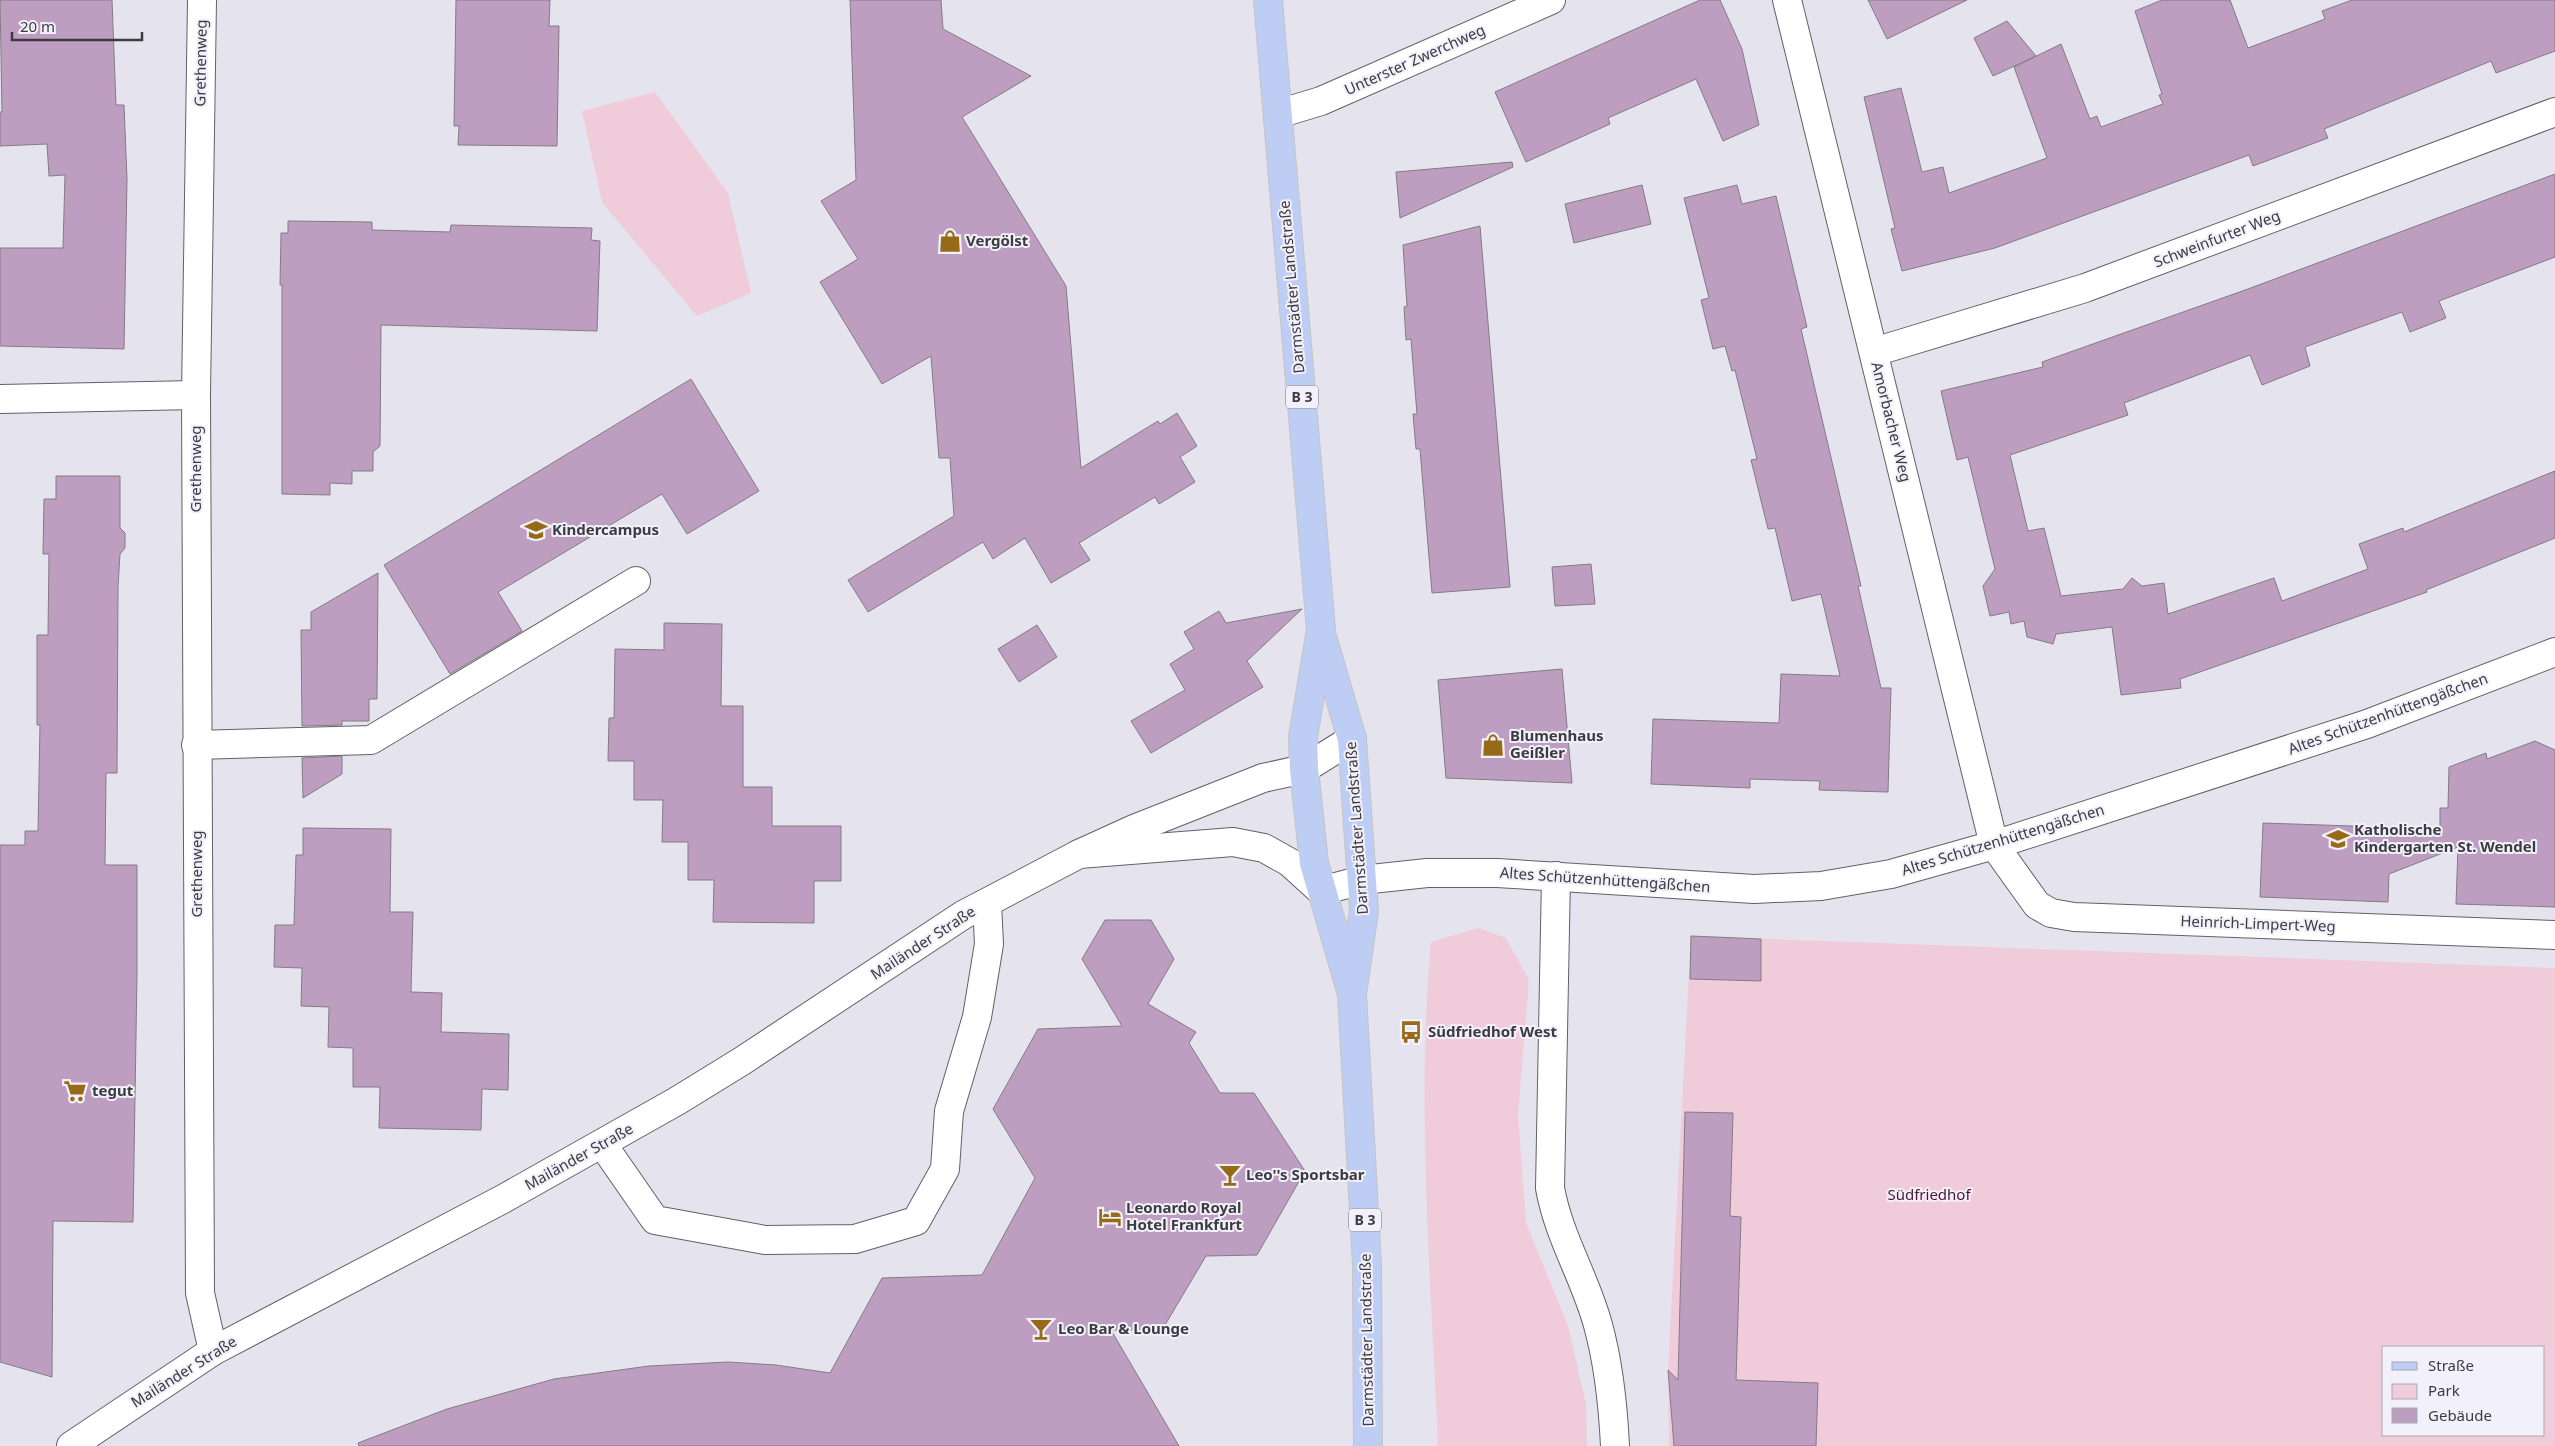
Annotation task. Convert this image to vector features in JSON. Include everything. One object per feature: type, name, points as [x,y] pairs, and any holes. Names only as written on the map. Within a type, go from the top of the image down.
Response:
[{"type":"main road","name":"Darmstädter Landstraße","points":[[1268,0],[1321,634],[1352,739],[1364,911],[1358,964],[1352,994]]},
{"type":"main road","name":"Darmstädter Landstraße","points":[[1321,634],[1303,737],[1304,768],[1314,862],[1321,892],[1352,994],[1367,1265],[1368,1446]]},
{"type":"street","name":"Grethenweg","points":[[202,0],[196,395],[196,745],[200,1293],[213,1351]]},
{"type":"street","name":"Unterster Zwerchweg","points":[[1278,114],[1321,101],[1551,0]]},
{"type":"street","name":"Amorbacher Weg","points":[[1787,0],[1994,845]]},
{"type":"street","name":"Schweinfurter Weg","points":[[1874,352],[2085,288],[2555,112]]},
{"type":"street","points":[[0,399],[196,395]]},
{"type":"street","points":[[196,745],[371,740],[636,581]]},
{"type":"street","name":"Altes Schützenhüttengäßchen","points":[[1362,880],[1427,873],[1497,873],[1754,889],[1821,886],[1891,874],[1994,845],[2367,724],[2555,652]]},
{"type":"street","name":"Mailänder Straße","points":[[71,1446],[213,1351],[603,1145],[742,1061],[963,915],[1079,854],[1134,828],[1263,778],[1304,768],[1352,739]]},
{"type":"street","name":"Mailänder Straße","points":[[1079,854],[1233,842],[1264,848],[1289,862],[1321,892]]},
{"type":"street","name":"Heinrich-Limpert-Weg","points":[[1994,845],[2037,905],[2051,913],[2074,918],[2555,935]]},
{"type":"street","points":[[1556,876],[1550,1188],[1555,1216],[1598,1324],[1612,1392],[1615,1446]]},
{"type":"street","points":[[1321,892],[1362,880]]},
{"type":"street","points":[[603,1145],[655,1220],[765,1240],[855,1239],[916,1221],[945,1169],[949,1111],[978,1017],[989,944],[987,903]]},
{"type":"green space","points":[[655,92],[728,193],[751,293],[697,316],[602,202],[582,111]]},
{"type":"green space","points":[[1478,928],[1506,938],[1529,980],[1518,1115],[1526,1223],[1568,1326],[1586,1404],[1587,1446],[1438,1446],[1426,1194],[1425,1130],[1427,1004],[1431,942]]},
{"type":"green space","name":"Südfriedhof","points":[[1691,936],[2555,968],[2555,1446],[1669,1446],[1668,1370]]},
{"type":"building","points":[[0,0],[112,0],[116,105],[124,105],[127,179],[124,349],[0,346],[0,248],[63,248],[65,175],[49,176],[47,144],[0,146],[0,112],[2,112]]},
{"type":"building","points":[[456,0],[550,0],[549,26],[559,26],[557,146],[458,145],[459,126],[454,126]]},
{"type":"building","points":[[850,0],[941,0],[943,29],[1031,76],[962,117],[1066,286],[1081,468],[1158,421],[1160,424],[1177,413],[1197,446],[1180,457],[1195,482],[1159,504],[1155,497],[1079,543],[1090,560],[1051,583],[1025,538],[993,559],[983,542],[868,612],[848,580],[954,516],[950,458],[939,458],[931,356],[882,384],[820,282],[858,259],[821,201],[856,180]]},
{"type":"building","points":[[1700,0],[1720,0],[1742,49],[1759,125],[1723,141],[1696,79],[1608,118],[1610,124],[1526,162],[1495,92]]},
{"type":"building","points":[[1868,0],[1967,0],[1887,39]]},
{"type":"building","points":[[2162,0],[2230,0],[2248,48],[2325,19],[2322,11],[2352,0],[2555,0],[2555,51],[2496,73],[2491,61],[2324,129],[2328,138],[2253,166],[2249,155],[1995,248],[1902,271],[1891,229],[1895,228],[1864,97],[1901,88],[1922,172],[1943,167],[1949,193],[2047,158],[2014,67],[2061,44],[2090,119],[2097,116],[2101,127],[2163,104],[2159,95],[2162,94],[2135,11]]},
{"type":"building","points":[[2007,21],[2036,56],[1993,76],[1974,38]]},
{"type":"building","points":[[1512,162],[1513,167],[1400,218],[1396,172]]},
{"type":"building","points":[[2555,174],[2555,257],[2439,301],[2446,318],[2410,332],[2402,312],[2305,347],[2310,366],[2262,385],[2250,355],[2124,403],[2128,415],[2010,455],[2028,531],[2044,528],[2061,596],[2123,589],[2132,578],[2142,586],[2164,583],[2168,614],[2274,578],[2282,601],[2368,569],[2359,544],[2403,528],[2404,532],[2555,471],[2555,538],[2426,590],[2427,592],[2180,679],[2181,688],[2121,695],[2112,627],[2056,634],[2053,644],[2027,637],[2024,621],[2011,624],[2009,612],[1990,616],[1983,586],[1995,569],[1968,457],[1957,460],[1941,391],[2043,367],[2042,362],[2248,289]]},
{"type":"building","points":[[1642,185],[1651,224],[1574,243],[1565,204]]},
{"type":"building","points":[[1737,185],[1742,204],[1776,196],[1807,327],[1801,329],[1861,586],[1858,586],[1881,688],[1891,688],[1888,792],[1819,790],[1820,781],[1750,779],[1750,788],[1651,784],[1653,719],[1779,723],[1781,674],[1840,676],[1821,594],[1792,601],[1775,528],[1768,529],[1751,460],[1757,459],[1735,370],[1732,371],[1725,346],[1713,349],[1701,300],[1709,298],[1684,198]]},
{"type":"building","points":[[288,221],[372,222],[372,230],[450,232],[451,225],[592,228],[591,240],[600,241],[597,331],[381,325],[380,446],[373,452],[373,471],[352,471],[352,484],[330,483],[330,495],[282,494],[281,233],[288,233]]},
{"type":"building","points":[[1480,226],[1510,587],[1432,593],[1420,449],[1416,449],[1413,414],[1417,414],[1411,339],[1406,340],[1404,307],[1407,306],[1403,245]]},
{"type":"building","points":[[691,379],[759,491],[687,534],[662,494],[498,592],[522,631],[450,674],[384,565]]},
{"type":"building","points":[[56,476],[120,476],[120,528],[125,533],[125,548],[120,554],[118,587],[117,773],[106,773],[105,865],[137,865],[137,974],[133,1222],[53,1221],[52,1377],[0,1362],[0,845],[25,845],[25,831],[38,831],[40,725],[37,725],[37,635],[48,635],[49,554],[43,554],[44,499],[56,499]]},
{"type":"building","points":[[1591,564],[1595,604],[1555,606],[1552,567]]},
{"type":"building","points":[[378,573],[377,699],[369,699],[369,721],[342,721],[342,725],[302,726],[301,630],[311,630],[311,612]]},
{"type":"building","points":[[1302,609],[1247,661],[1263,687],[1151,753],[1131,721],[1185,690],[1170,664],[1194,649],[1184,632],[1219,611],[1226,623]]},
{"type":"building","points":[[664,623],[722,624],[721,706],[743,706],[743,787],[772,787],[772,826],[841,826],[841,881],[814,881],[814,923],[713,922],[714,880],[688,880],[688,842],[662,842],[663,800],[634,800],[634,761],[608,761],[609,718],[614,718],[615,649],[664,650]]},
{"type":"building","points":[[1037,625],[1057,657],[1019,682],[998,649]]},
{"type":"building","points":[[1562,669],[1572,783],[1446,778],[1438,680]]},
{"type":"building","points":[[2535,741],[2555,750],[2555,907],[2456,904],[2458,847],[2389,874],[2388,902],[2260,897],[2263,823],[2440,829],[2440,808],[2448,808],[2449,767],[2486,753],[2487,759]]},
{"type":"building","points":[[342,756],[342,774],[303,798],[302,758]]},
{"type":"building","points":[[303,828],[391,829],[390,912],[413,912],[411,992],[442,993],[441,1032],[509,1034],[508,1090],[482,1089],[481,1130],[379,1128],[380,1087],[353,1087],[353,1048],[328,1047],[329,1007],[301,1006],[302,968],[274,967],[275,925],[294,925],[296,855],[303,855]]},
{"type":"building","points":[[1105,920],[1151,920],[1174,959],[1148,1004],[1196,1032],[1189,1043],[1220,1093],[1254,1093],[1305,1171],[1257,1255],[1206,1256],[1162,1330],[1111,1330],[1179,1446],[359,1446],[358,1443],[447,1409],[554,1379],[649,1366],[728,1362],[776,1365],[830,1373],[882,1278],[982,1275],[1035,1178],[993,1109],[1038,1029],[1122,1026],[1082,959]]},
{"type":"building","points":[[1691,936],[1761,939],[1761,981],[1690,979]]},
{"type":"building","points":[[1685,1112],[1733,1113],[1730,1216],[1741,1217],[1736,1380],[1818,1383],[1816,1446],[1674,1446],[1668,1370],[1678,1380]]},
{"type":"place","name":"Vergölst","points":[[950,241]]},
{"type":"place","name":"Kindercampus","points":[[536,530]]},
{"type":"place","name":"Blumenhaus Geißler","points":[[1493,745]]},
{"type":"place","name":"Katholische Kindergarten St. Wendel","points":[[2338,839]]},
{"type":"place","name":"Südfriedhof West","points":[[1411,1032]]},
{"type":"place","name":"tegut","points":[[75,1091]]},
{"type":"place","name":"Leo''s Sportsbar","points":[[1230,1175]]},
{"type":"place","name":"Leonardo Royal Hotel Frankfurt","points":[[1110,1217]]},
{"type":"place","name":"Leo Bar & Lounge","points":[[1041,1329]]}]
